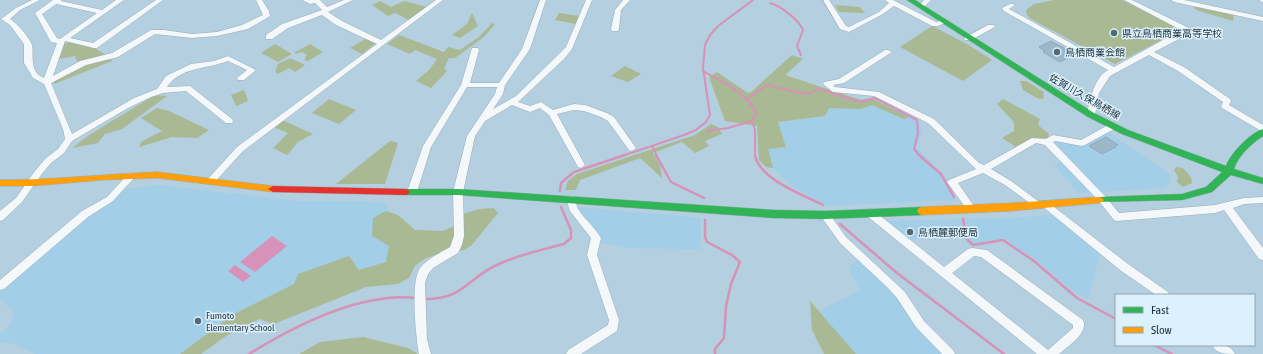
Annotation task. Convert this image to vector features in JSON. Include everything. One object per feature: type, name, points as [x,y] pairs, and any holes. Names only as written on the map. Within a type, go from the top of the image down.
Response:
[{"type":"street","points":[[37,0],[18,9],[5,19],[13,23],[28,44],[28,63],[37,78],[47,82],[83,63],[114,55],[154,32],[192,36],[222,34],[242,28],[266,16],[259,0]]},
{"type":"street","points":[[69,140],[67,129],[47,82],[62,40],[121,0]]},
{"type":"street","points":[[102,12],[56,1],[38,13],[54,40],[94,46],[160,0]]},
{"type":"street","points":[[305,0],[310,2],[318,1],[324,11],[339,23],[381,43]]},
{"type":"street","points":[[270,37],[285,26],[350,0]]},
{"type":"street","points":[[210,182],[240,149],[440,0]]},
{"type":"street","points":[[425,354],[420,283],[423,272],[432,262],[454,250],[457,246],[459,236],[458,192],[471,136],[499,94],[500,85],[526,49],[543,0]]},
{"type":"street","points":[[482,119],[513,103],[561,57],[569,47],[589,0]]},
{"type":"street","points":[[615,29],[618,10],[627,0]]},
{"type":"street","points":[[826,0],[843,27],[849,30],[881,13],[891,1],[936,24],[943,22]]},
{"type":"street","name":"佐賀川久保鳥栖線","points":[[910,0],[1091,115],[1113,126],[1229,171],[1263,181]]},
{"type":"street","points":[[921,7],[928,0]]},
{"type":"street","points":[[1091,115],[1095,93],[1107,74],[1149,52],[1186,30],[1126,0]]},
{"type":"street","points":[[1174,0],[1263,19]]},
{"type":"street","points":[[1012,5],[1005,8],[1006,10],[1114,70]]},
{"type":"street","points":[[968,38],[991,27]]},
{"type":"street","points":[[412,192],[427,146],[465,85],[475,50]]},
{"type":"street","points":[[888,52],[841,81],[827,84],[833,89],[876,94],[903,109],[924,117],[945,134],[967,158],[1042,205],[1163,294]]},
{"type":"street","points":[[0,183],[32,183],[102,176],[157,175],[299,191],[458,192],[774,214],[825,215],[971,209],[1104,200],[1182,197],[1209,190],[1229,171],[1233,159],[1263,131],[1224,106],[1227,101],[1182,69],[1149,52]]},
{"type":"street","points":[[160,91],[169,78],[194,66],[215,63],[228,58],[252,70],[241,78]]},
{"type":"street","points":[[465,85],[500,85]]},
{"type":"street","points":[[0,218],[19,200],[43,167],[61,151],[69,140],[138,100],[160,91],[183,90],[187,88],[229,121]]},
{"type":"street","points":[[513,103],[530,110],[541,106],[552,113],[581,165]]},
{"type":"street","points":[[552,113],[574,107],[585,108],[604,115],[611,119],[632,148]]},
{"type":"street","points":[[1048,142],[1053,138],[1082,143],[1113,126]]},
{"type":"street","points":[[971,209],[952,182],[984,170],[1035,140],[1048,142],[1104,200],[1117,217],[1128,217],[1148,213],[1215,210],[1226,205],[1244,201],[1263,200]]},
{"type":"street","points":[[0,286],[85,214],[110,199],[131,176]]},
{"type":"street","points":[[570,199],[573,209],[585,225],[593,232],[596,238],[592,255],[614,320],[613,328],[572,354]]},
{"type":"street","points":[[1226,205],[1263,256]]},
{"type":"street","points":[[870,213],[1045,354]]},
{"type":"street","points":[[825,215],[844,240],[901,295],[920,324],[949,354]]},
{"type":"street","points":[[944,273],[972,252],[983,253],[1079,324],[1078,330],[1051,354]]},
{"type":"street","points":[[1219,346],[1229,354]]},
{"type":"shaded area","points":[[872,105],[904,118],[909,117],[918,119],[922,132],[916,147],[948,180],[955,200],[827,206],[795,188],[773,168],[768,149],[786,147],[777,122],[825,116],[829,108],[861,109]]},
{"type":"shaded area","points":[[1108,133],[1168,172],[1171,182],[1164,188],[1079,193],[1053,164],[1062,162],[1052,144],[1055,140],[1082,145],[1099,135]]},
{"type":"shaded area","points":[[158,185],[299,201],[385,202],[402,255],[342,279],[180,354],[35,354],[12,343],[0,342],[0,335],[8,327],[14,315],[12,309],[0,300],[0,288],[68,231],[123,189]]},
{"type":"shaded area","points":[[578,207],[701,218],[701,249],[625,248],[600,242],[599,234]]},
{"type":"shaded area","points":[[1051,215],[1101,251],[1088,299],[1073,291],[1034,258],[1003,239],[969,246],[963,236],[953,230],[939,241],[925,232],[910,242],[884,221],[1013,218]]},
{"type":"shaded area","points":[[272,236],[287,246],[255,272],[240,262]]},
{"type":"shaded area","points":[[859,259],[895,296],[915,325],[941,354],[856,354],[819,311],[860,291],[849,268]]},
{"type":"shaded area","points":[[235,265],[251,276],[243,282],[228,271]]},
{"type":"green space","name":"県立鳥栖商業高等学校","points":[[1054,0],[1122,0],[1176,27],[1177,32],[1115,64],[1031,19],[1027,15],[1026,10],[1034,4]]},
{"type":"green space","points":[[380,1],[391,7],[404,1],[427,7],[409,20],[395,13],[388,16],[372,5]]},
{"type":"green space","points":[[835,5],[860,7],[865,13],[839,12]]},
{"type":"green space","points":[[1193,6],[1234,13],[1233,21],[1196,10]]},
{"type":"green space","points":[[472,13],[478,26],[460,38],[452,35],[467,24]]},
{"type":"green space","points":[[559,13],[580,16],[576,24],[555,20]]},
{"type":"green space","points":[[492,23],[495,24],[484,37],[455,58],[449,58],[444,69],[447,71],[431,88],[416,81],[429,70],[437,59],[415,50],[410,54],[387,44],[399,35],[444,52],[448,47],[460,50],[479,37]]},
{"type":"green space","points":[[932,26],[967,44],[992,60],[963,81],[900,47]]},
{"type":"green space","points":[[367,38],[376,43],[362,54],[350,48]]},
{"type":"green space","points":[[70,42],[94,48],[107,55],[78,63],[75,56],[59,59],[64,44]]},
{"type":"green space","points":[[275,44],[292,54],[278,62],[261,53]]},
{"type":"green space","points":[[310,44],[323,52],[308,61],[304,60],[307,55],[302,52],[295,54],[295,52]]},
{"type":"green space","points":[[792,55],[803,59],[785,75],[861,100],[871,98],[909,117],[904,119],[872,105],[861,109],[829,108],[825,116],[778,122],[786,147],[768,149],[773,168],[766,167],[759,160],[757,126],[725,121],[709,77],[717,72],[748,93],[751,92]]},
{"type":"green space","points":[[110,57],[112,61],[54,84],[54,80],[86,63]]},
{"type":"green space","points":[[290,58],[305,65],[295,72],[289,68],[278,74],[275,72],[278,64]]},
{"type":"green space","points":[[625,66],[641,74],[628,82],[611,76]]},
{"type":"green space","points":[[1020,81],[1026,81],[1044,92],[1043,99],[1037,98],[1023,90]]},
{"type":"green space","points":[[244,90],[248,101],[236,106],[231,95]]},
{"type":"green space","points":[[155,95],[167,96],[122,129],[105,134],[98,143],[72,148],[89,135]]},
{"type":"green space","points":[[329,99],[356,110],[339,124],[312,113]]},
{"type":"green space","points":[[1003,99],[1040,119],[1038,125],[1049,134],[1048,138],[1033,138],[1016,147],[1002,138],[1014,131],[1014,122],[997,104]]},
{"type":"green space","points":[[157,108],[169,111],[209,130],[197,138],[172,137],[139,147],[141,142],[162,131],[141,118]]},
{"type":"green space","points":[[282,120],[313,134],[298,142],[287,155],[273,148],[288,133],[273,127]]},
{"type":"green space","points":[[711,124],[718,127],[722,134],[705,141],[709,146],[695,153],[682,142],[653,153],[660,165],[662,178],[640,158],[580,180],[576,190],[565,190],[568,181],[577,174],[695,135]]},
{"type":"green space","points":[[390,141],[398,143],[385,184],[336,184]]},
{"type":"green space","points":[[1176,167],[1183,168],[1191,177],[1192,183],[1183,187],[1177,182],[1178,177],[1174,170]]},
{"type":"green space","points":[[494,208],[498,213],[471,246],[464,250],[445,252],[426,258],[415,266],[409,278],[398,284],[366,287],[274,324],[259,319],[226,336],[201,354],[180,354],[232,315],[294,284],[298,274],[349,256],[359,270],[386,262],[389,246],[372,236],[373,218],[386,211],[398,215],[415,230],[443,231],[459,224],[463,214],[479,209]]},
{"type":"green space","points":[[810,301],[856,354],[824,354],[812,330]]},
{"type":"green space","points":[[363,337],[408,348],[418,354],[299,354],[320,342]]},
{"type":"building","name":"鳥栖商業会館","points":[[1051,41],[1075,54],[1060,62],[1043,52],[1045,51],[1039,47]]},
{"type":"building","points":[[1106,137],[1118,145],[1102,154],[1089,146]]},
{"type":"waterway","points":[[703,71],[705,45],[710,35],[718,26],[753,0]]},
{"type":"waterway","points":[[770,3],[789,14],[801,26],[803,30],[797,46],[801,55]]},
{"type":"waterway","points":[[622,156],[684,135],[696,130],[706,122],[710,115],[703,71]]},
{"type":"waterway","points":[[703,71],[733,88],[746,99],[756,113],[752,121]]},
{"type":"waterway","points":[[747,99],[767,85],[805,94],[819,89],[861,102],[875,98],[917,120],[918,133],[914,149],[920,155]]},
{"type":"waterway","points":[[707,131],[728,128],[752,121]]},
{"type":"waterway","points":[[752,121],[755,130],[755,155]]},
{"type":"waterway","points":[[652,146],[657,156]]},
{"type":"waterway","points":[[656,155],[671,182],[704,198]]},
{"type":"waterway","points":[[755,155],[758,164],[764,172],[773,179],[823,205]]},
{"type":"waterway","points":[[920,155],[941,174],[954,197]]},
{"type":"waterway","points":[[560,191],[561,183],[574,172],[622,156]]},
{"type":"waterway","points":[[423,299],[448,296],[457,292],[499,264],[523,255],[564,244],[571,238],[571,230],[561,207]]},
{"type":"waterway","points":[[963,219],[966,238],[973,245],[1003,240],[1034,261],[1077,298],[1115,318]]},
{"type":"waterway","points":[[705,220],[705,237],[707,242],[732,255],[740,262],[731,284],[726,306],[724,338],[715,349],[715,354]]},
{"type":"waterway","points":[[840,224],[897,273],[1004,354]]},
{"type":"waterway","points":[[249,354],[287,332],[351,305],[395,297],[416,298]]},
{"type":"waterway","points":[[1156,346],[1172,354]]},
{"type":"traffic: fast","points":[[910,0],[1091,115],[1125,132],[1229,171],[1263,181]]},
{"type":"traffic: fast","points":[[1099,200],[1182,197],[1209,190],[1229,171],[1233,159],[1254,138],[1263,132]]},
{"type":"traffic: fast","points":[[405,192],[458,192],[774,214],[825,215],[922,211]]},
{"type":"traffic: slow","points":[[0,183],[32,183],[102,177],[157,175],[273,189]]},
{"type":"traffic: slow","points":[[922,211],[1011,207],[1099,200]]},
{"type":"traffic: jam","points":[[273,189],[405,192]]},
{"type":"place","name":"県立鳥栖商業高等学校","points":[[1114,33]]},
{"type":"place","name":"鳥栖商業会館","points":[[1057,52]]},
{"type":"place","name":"鳥栖麓郵便局","points":[[910,232]]},
{"type":"place","name":"Fumoto Elementary School","points":[[198,321]]}]
